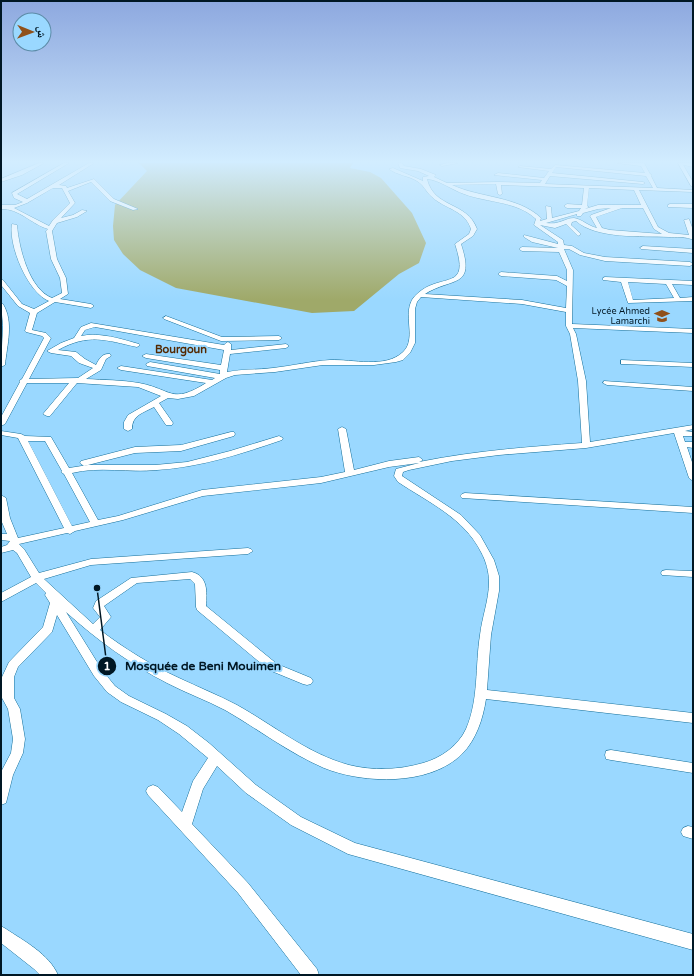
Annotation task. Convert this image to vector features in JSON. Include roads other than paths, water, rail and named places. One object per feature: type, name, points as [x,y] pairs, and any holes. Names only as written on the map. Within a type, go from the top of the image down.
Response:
[{"type":"street","points":[[11,209],[22,212],[40,226],[50,228]]},
{"type":"street","points":[[1,424],[23,381],[47,341],[46,336],[28,330],[34,312],[65,294],[60,269],[54,259],[49,231],[55,221],[67,209]]},
{"type":"street","points":[[23,381],[78,380],[138,385],[154,389],[168,395],[182,397],[223,377],[237,373],[280,370],[323,363],[383,363],[394,361],[405,355],[412,347],[412,305],[419,295],[427,290],[451,283],[461,274],[463,263],[461,249],[458,244],[471,235],[474,229],[466,217],[452,209]]},
{"type":"street","points":[[525,209],[539,219],[538,223],[561,241],[561,248],[570,270],[568,310],[569,326],[573,334],[581,377],[586,445]]},
{"type":"street","points":[[548,209],[549,219]]},
{"type":"street","points":[[565,209],[567,214]]},
{"type":"street","points":[[578,234],[568,225],[575,220],[583,209]]},
{"type":"street","points":[[538,223],[567,214],[592,209]]},
{"type":"street","points":[[605,232],[600,229],[593,216],[615,209]]},
{"type":"street","points":[[645,209],[656,228],[661,232],[674,236]]},
{"type":"street","points":[[55,221],[76,216],[84,211]]},
{"type":"street","points":[[538,223],[555,226],[575,220],[589,228],[605,232],[693,238],[687,220]]},
{"type":"street","points":[[14,225],[14,232],[22,265],[42,294],[56,300],[91,306]]},
{"type":"street","points":[[526,236],[535,242],[552,244],[561,248]]},
{"type":"street","points":[[522,249],[570,247],[582,254],[605,259],[691,265]]},
{"type":"street","points":[[643,248],[693,251]]},
{"type":"street","points":[[675,250],[691,265]]},
{"type":"street","points":[[619,253],[622,260]]},
{"type":"street","points":[[647,256],[653,262]]},
{"type":"street","points":[[501,274],[557,278],[570,285]]},
{"type":"street","points":[[605,279],[693,284]]},
{"type":"street","points":[[624,280],[630,302],[693,299]]},
{"type":"street","points":[[1,281],[20,305],[34,312]]},
{"type":"street","points":[[668,282],[678,300]]},
{"type":"street","points":[[419,295],[522,302],[568,310]]},
{"type":"street","points":[[1,305],[5,315],[1,365]]},
{"type":"street","points":[[166,318],[221,339],[279,338]]},
{"type":"street","points":[[77,339],[82,329],[87,326],[95,325],[227,350],[286,346]]},
{"type":"street","points":[[569,326],[693,331]]},
{"type":"street","points":[[51,351],[77,339],[97,337],[137,345]]},
{"type":"street","points":[[223,377],[228,340]]},
{"type":"street","points":[[41,351],[73,354],[98,368]]},
{"type":"street","points":[[47,414],[78,380],[98,368],[102,358],[108,356]]},
{"type":"street","points":[[146,356],[224,368]]},
{"type":"street","points":[[624,362],[693,365]]},
{"type":"street","points":[[150,364],[223,377]]},
{"type":"street","points":[[121,368],[212,382]]},
{"type":"street","points":[[607,383],[693,389]]},
{"type":"street","points":[[128,429],[128,422],[132,418],[168,395]]},
{"type":"street","points":[[155,403],[169,422]]},
{"type":"street","points":[[10,545],[96,524],[202,493],[292,484],[350,474],[401,462],[586,445],[677,432],[693,427]]},
{"type":"street","points":[[342,429],[350,474]]},
{"type":"street","points":[[677,432],[693,434]]},
{"type":"street","points":[[677,432],[689,455],[693,478]]},
{"type":"street","points":[[1,433],[18,435],[22,438],[48,439],[65,472],[96,524]]},
{"type":"street","points":[[65,472],[81,463],[135,450],[182,448],[231,434]]},
{"type":"street","points":[[22,438],[70,531]]},
{"type":"street","points":[[65,472],[87,467],[155,468],[183,466],[214,459],[279,438]]},
{"type":"street","points":[[682,444],[693,445]]},
{"type":"street","points":[[1,537],[24,555],[37,578],[46,588],[94,630],[112,645],[172,680],[235,710],[303,752],[332,766],[355,772],[392,774],[423,770],[448,759],[464,743],[475,724],[480,694],[484,647],[494,584],[491,566],[485,551],[475,535],[445,506],[400,480],[398,476],[399,471],[406,468],[452,458]]},
{"type":"street","points":[[466,496],[693,510]]},
{"type":"street","points":[[1,498],[3,523],[10,545]]},
{"type":"street","points":[[1,598],[37,578],[91,562],[248,551]]},
{"type":"street","points":[[666,573],[693,574]]},
{"type":"street","points":[[94,630],[106,617],[98,608],[100,604],[130,583],[139,580],[192,575],[198,578],[201,582],[201,607],[273,667],[307,681]]},
{"type":"street","points":[[46,588],[98,673],[111,689],[125,700],[162,717],[183,730],[216,757],[251,790],[296,821],[352,849],[556,905],[654,930],[693,942]]},
{"type":"street","points":[[1,799],[2,788],[17,753],[19,739],[14,709],[8,698],[8,677],[14,665],[48,629],[55,603]]},
{"type":"street","points":[[480,694],[693,718]]},
{"type":"street","points":[[611,755],[693,768]]},
{"type":"street","points":[[185,826],[192,797],[205,770],[216,757]]},
{"type":"street","points":[[152,791],[243,888],[311,975]]},
{"type":"street","points":[[1,934],[40,963],[50,975]]},
{"type":"place","name":"Lycée Ahmed Lamarchi","points":[[662,316]]},
{"type":"place","name":"Mosquée de Beni Mouimen","points":[[97,588]]},
{"type":"district","name":"Bourgoun","points":[[181,349]]}]
